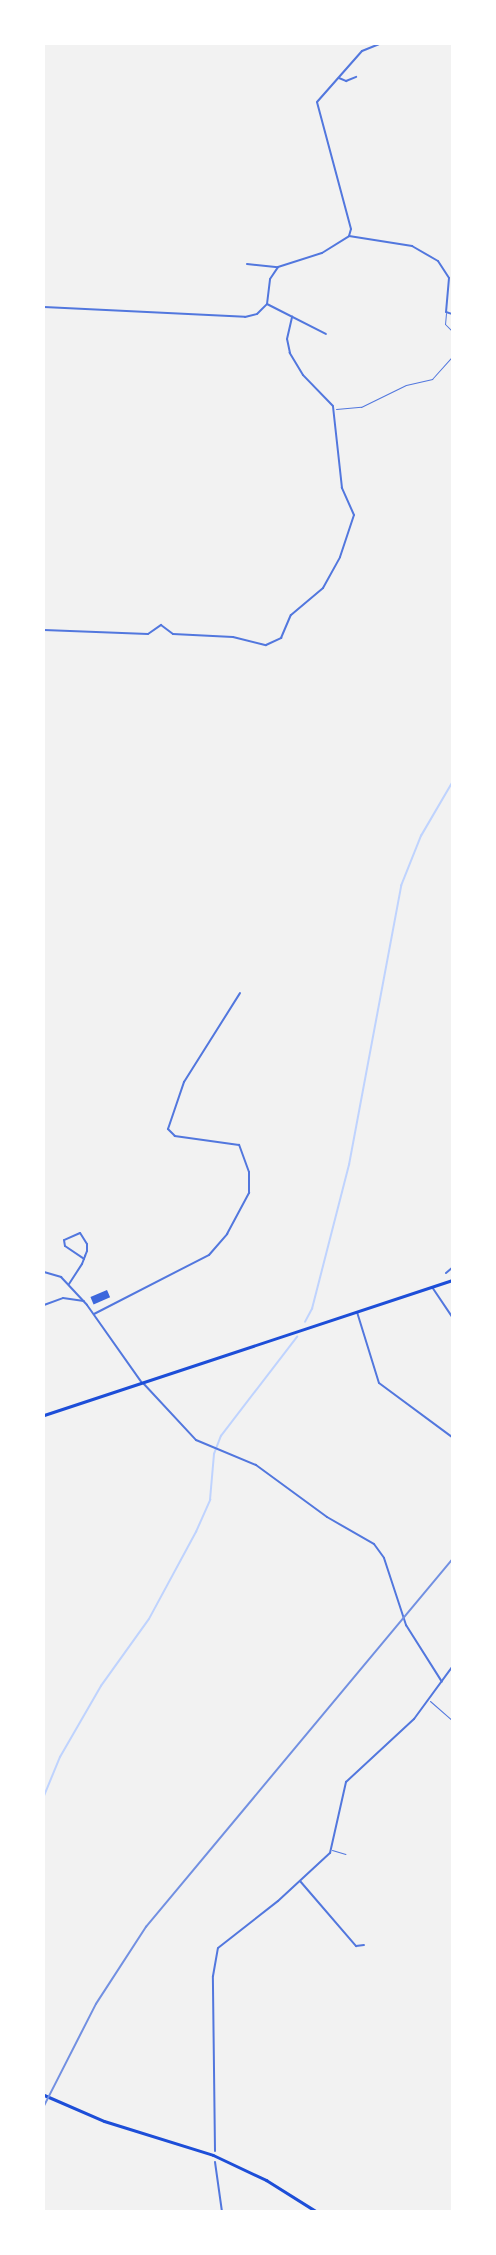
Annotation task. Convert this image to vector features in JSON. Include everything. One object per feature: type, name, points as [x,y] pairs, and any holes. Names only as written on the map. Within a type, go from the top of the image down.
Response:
[{"type":"main road","points":[[44,1415],[453,1280]]},
{"type":"main road","points":[[44,2095],[72,2108],[213,2155],[266,2180],[317,2211]]},
{"type":"street","points":[[247,264],[278,267],[322,253],[349,236],[351,229],[317,106],[318,98],[362,51],[375,44],[380,44]]},
{"type":"street","points":[[339,78],[346,81],[356,77]]},
{"type":"street","points":[[349,236],[423,251],[446,270],[452,290],[446,312],[453,314]]},
{"type":"street","points":[[44,307],[245,317],[257,314],[267,304],[270,279],[278,267]]},
{"type":"street","points":[[267,304],[326,334]]},
{"type":"street","points":[[44,630],[148,634],[161,625],[174,634],[224,636],[261,645],[279,640],[291,615],[313,599],[329,580],[354,518],[342,488],[334,410],[303,375],[290,353],[287,339],[292,317]]},
{"type":"street","points":[[94,1314],[209,1254],[227,1234],[249,1193],[249,1172],[239,1145],[175,1136],[168,1129],[184,1082],[240,993]]},
{"type":"street","points":[[69,1284],[84,1259],[87,1244],[82,1234],[64,1240],[65,1246],[84,1259]]},
{"type":"street","points":[[446,1273],[453,1268]]},
{"type":"street","points":[[44,1272],[56,1275],[69,1284],[84,1301],[142,1383],[177,1424],[205,1446],[256,1465],[324,1515],[376,1546],[387,1565],[403,1618],[442,1682]]},
{"type":"street","points":[[432,1287],[453,1317]]},
{"type":"street","points":[[44,1305],[63,1298],[84,1301]]},
{"type":"street","points":[[357,1312],[379,1383],[453,1437]]},
{"type":"street","points":[[215,2151],[213,1976],[216,1953],[225,1940],[268,1910],[332,1850],[338,1802],[346,1782],[397,1736],[429,1700],[453,1666]]},
{"type":"street","points":[[300,1881],[356,1946],[364,1945]]},
{"type":"street","points":[[215,2162],[222,2211]]},
{"type":"lane","points":[[446,312],[445,324],[453,331]]},
{"type":"lane","points":[[334,410],[365,406],[406,385],[432,379],[453,357]]},
{"type":"lane","points":[[429,1700],[452,1720]]},
{"type":"lane","points":[[332,1850],[345,1854]]},
{"type":"building","points":[[107,1290],[110,1297],[94,1304],[90,1297]]},
{"type":"waterway","points":[[305,1322],[312,1309],[349,1165],[401,886],[421,836],[452,783]]},
{"type":"waterway","points":[[44,1796],[60,1757],[101,1686],[149,1619],[196,1532],[210,1500],[214,1454],[221,1436],[297,1337]]},
{"type":"railway","points":[[44,2106],[96,2004],[146,1927],[452,1560]]}]
